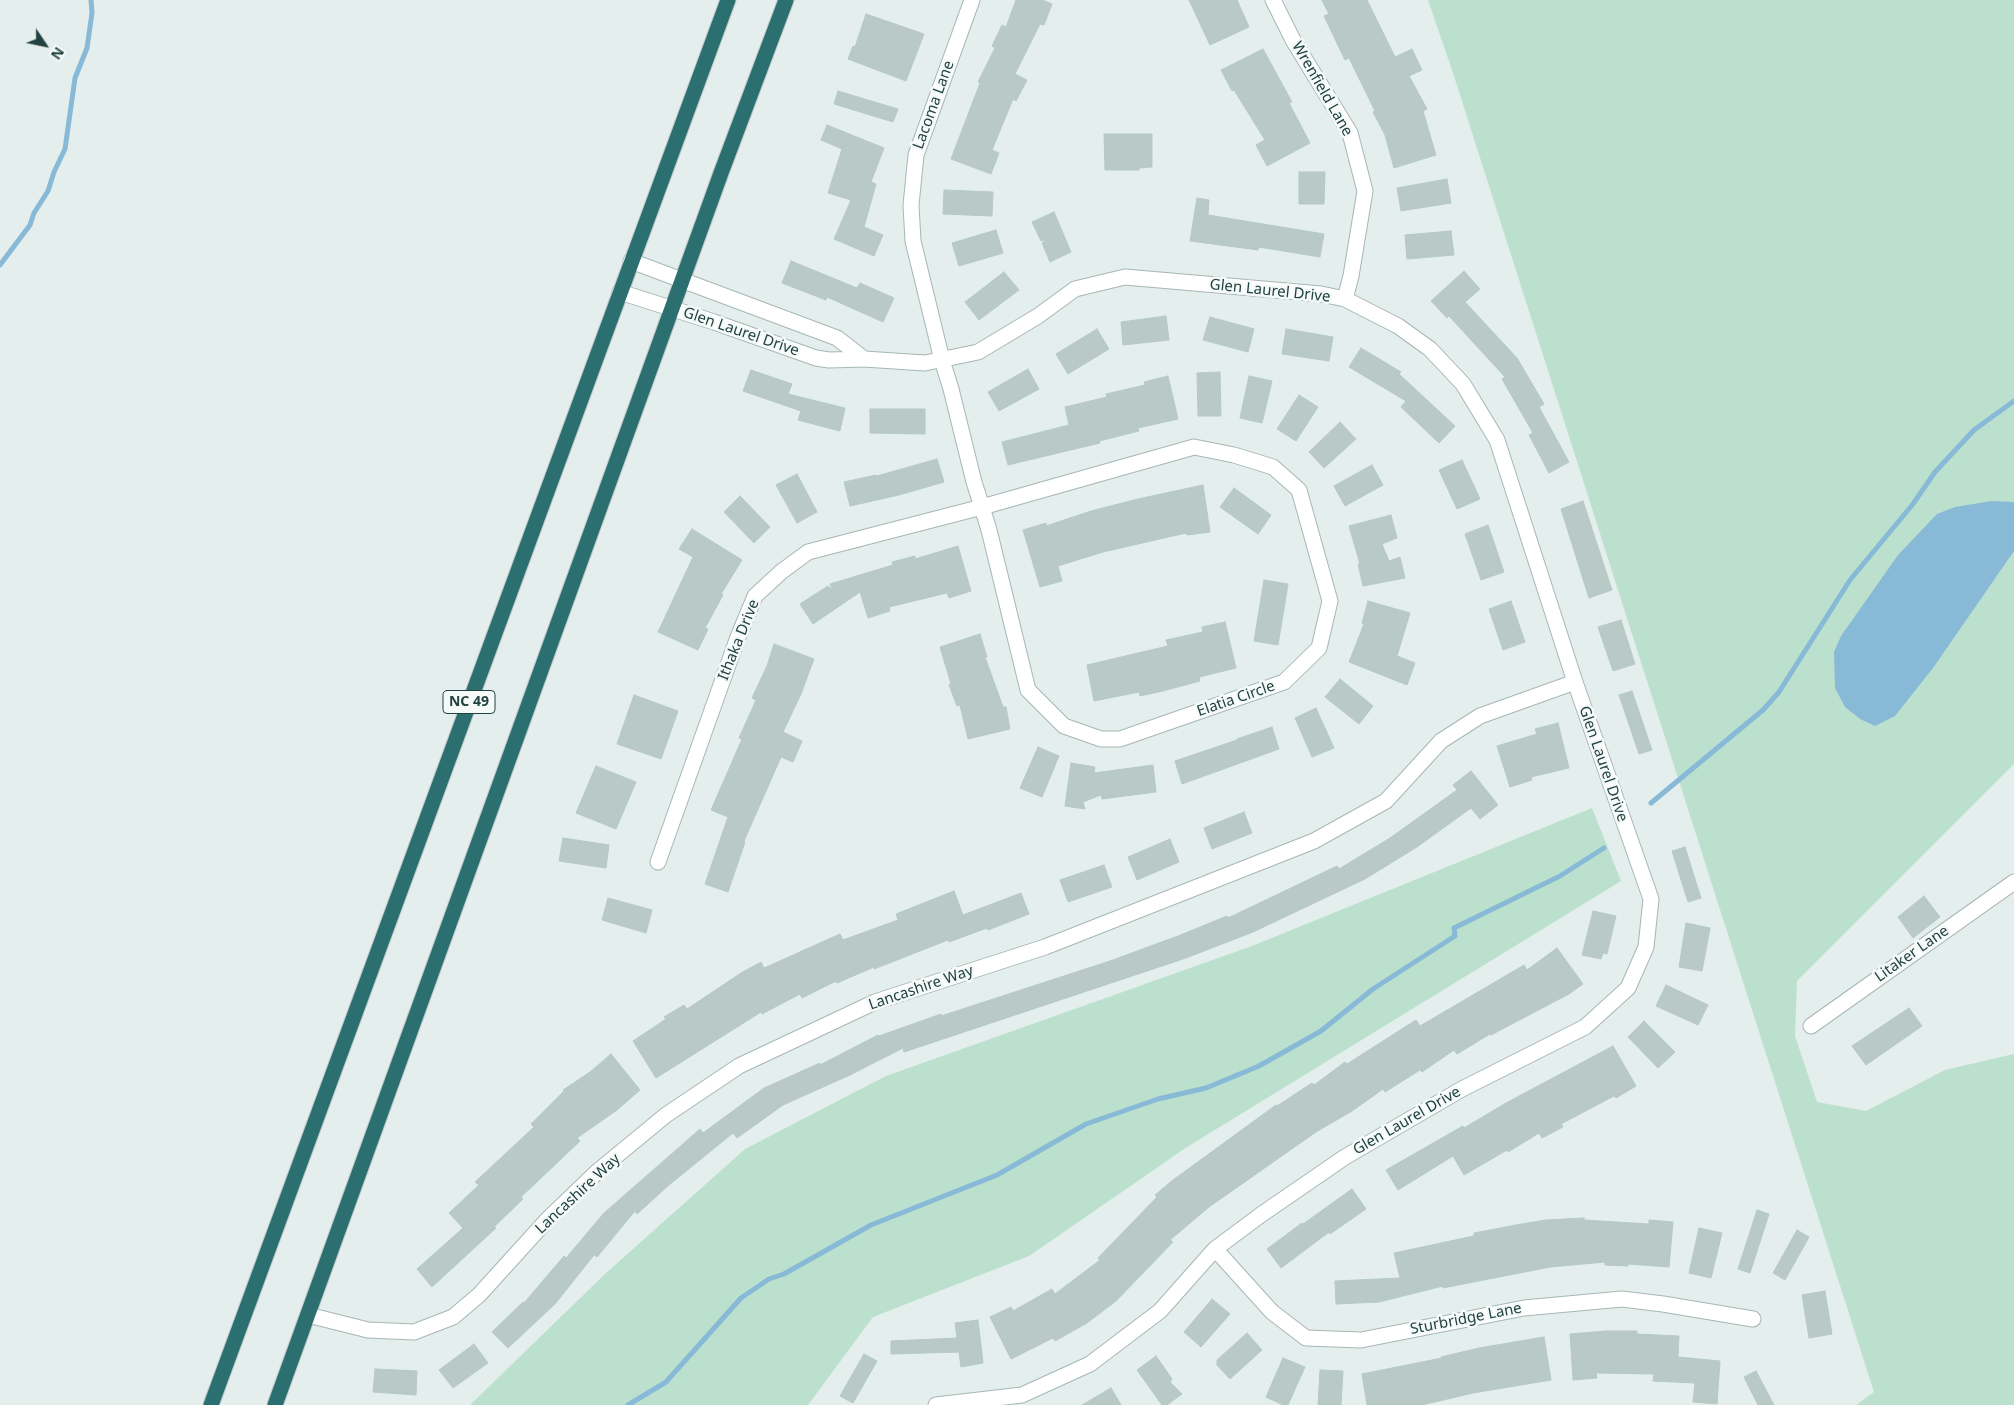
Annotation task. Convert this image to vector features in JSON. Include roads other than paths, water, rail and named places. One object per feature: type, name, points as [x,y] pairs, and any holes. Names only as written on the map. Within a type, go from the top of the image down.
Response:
[{"type":"highway","name":"NC 49","points":[[211,1405],[728,0]]},
{"type":"highway","points":[[275,1405],[682,280],[786,0]]},
{"type":"street","name":"Lacoma Lane","points":[[942,360],[913,241],[911,205],[916,155],[972,0]]},
{"type":"street","name":"Wrenfield Lane","points":[[1273,0],[1293,40],[1350,133],[1365,191],[1351,276],[1345,299]]},
{"type":"street","name":"Glen Laurel Drive","points":[[631,261],[838,338],[864,359]]},
{"type":"street","name":"Glen Laurel Drive","points":[[620,292],[816,358],[829,360],[864,359],[925,363],[978,352],[1038,316],[1075,289],[1125,277],[1320,294],[1345,299],[1398,326],[1430,348],[1463,384],[1497,440],[1575,682],[1650,899],[1646,947],[1628,988],[1585,1027],[1462,1089],[1345,1157],[1214,1249],[1160,1311],[1090,1364],[1022,1395],[936,1405]]},
{"type":"street","name":"Elatia Circle","points":[[942,360],[951,388],[1028,690],[1064,726],[1101,739],[1120,738],[1284,682],[1319,648],[1330,601],[1299,490],[1273,467],[1234,455],[1194,447],[982,507]]},
{"type":"street","name":"Ithaka Drive","points":[[658,862],[734,646],[755,596],[781,572],[808,552],[982,507]]},
{"type":"street","name":"Lancashire Way","points":[[308,1314],[368,1330],[414,1332],[453,1317],[479,1295],[548,1220],[598,1171],[666,1115],[739,1066],[875,1002],[1045,947],[1314,841],[1386,801],[1441,741],[1480,716],[1575,682]]},
{"type":"street","name":"Litaker Lane","points":[[1811,1026],[2014,882]]},
{"type":"street","name":"Sturbridge Lane","points":[[1214,1249],[1272,1312],[1306,1338],[1361,1340],[1524,1308],[1622,1299],[1663,1304],[1753,1320]]},
{"type":"water","points":[[1992,501],[2014,502],[2014,551],[1933,668],[1895,716],[1875,726],[1860,719],[1845,707],[1835,688],[1834,652],[1841,636],[1898,555],[1937,514],[1955,507]]},
{"type":"waterway","points":[[0,265],[30,225],[34,213],[48,191],[54,172],[65,149],[75,78],[87,48],[92,13],[91,0]]},
{"type":"waterway","points":[[1651,803],[1763,710],[1779,692],[1850,580],[1913,504],[1935,472],[1974,430],[2014,401]]},
{"type":"waterway","points":[[628,1405],[666,1382],[741,1298],[769,1279],[784,1274],[871,1225],[997,1175],[1086,1124],[1158,1099],[1206,1088],[1259,1066],[1321,1031],[1373,989],[1455,936],[1454,928],[1560,876],[1604,848]]}]
